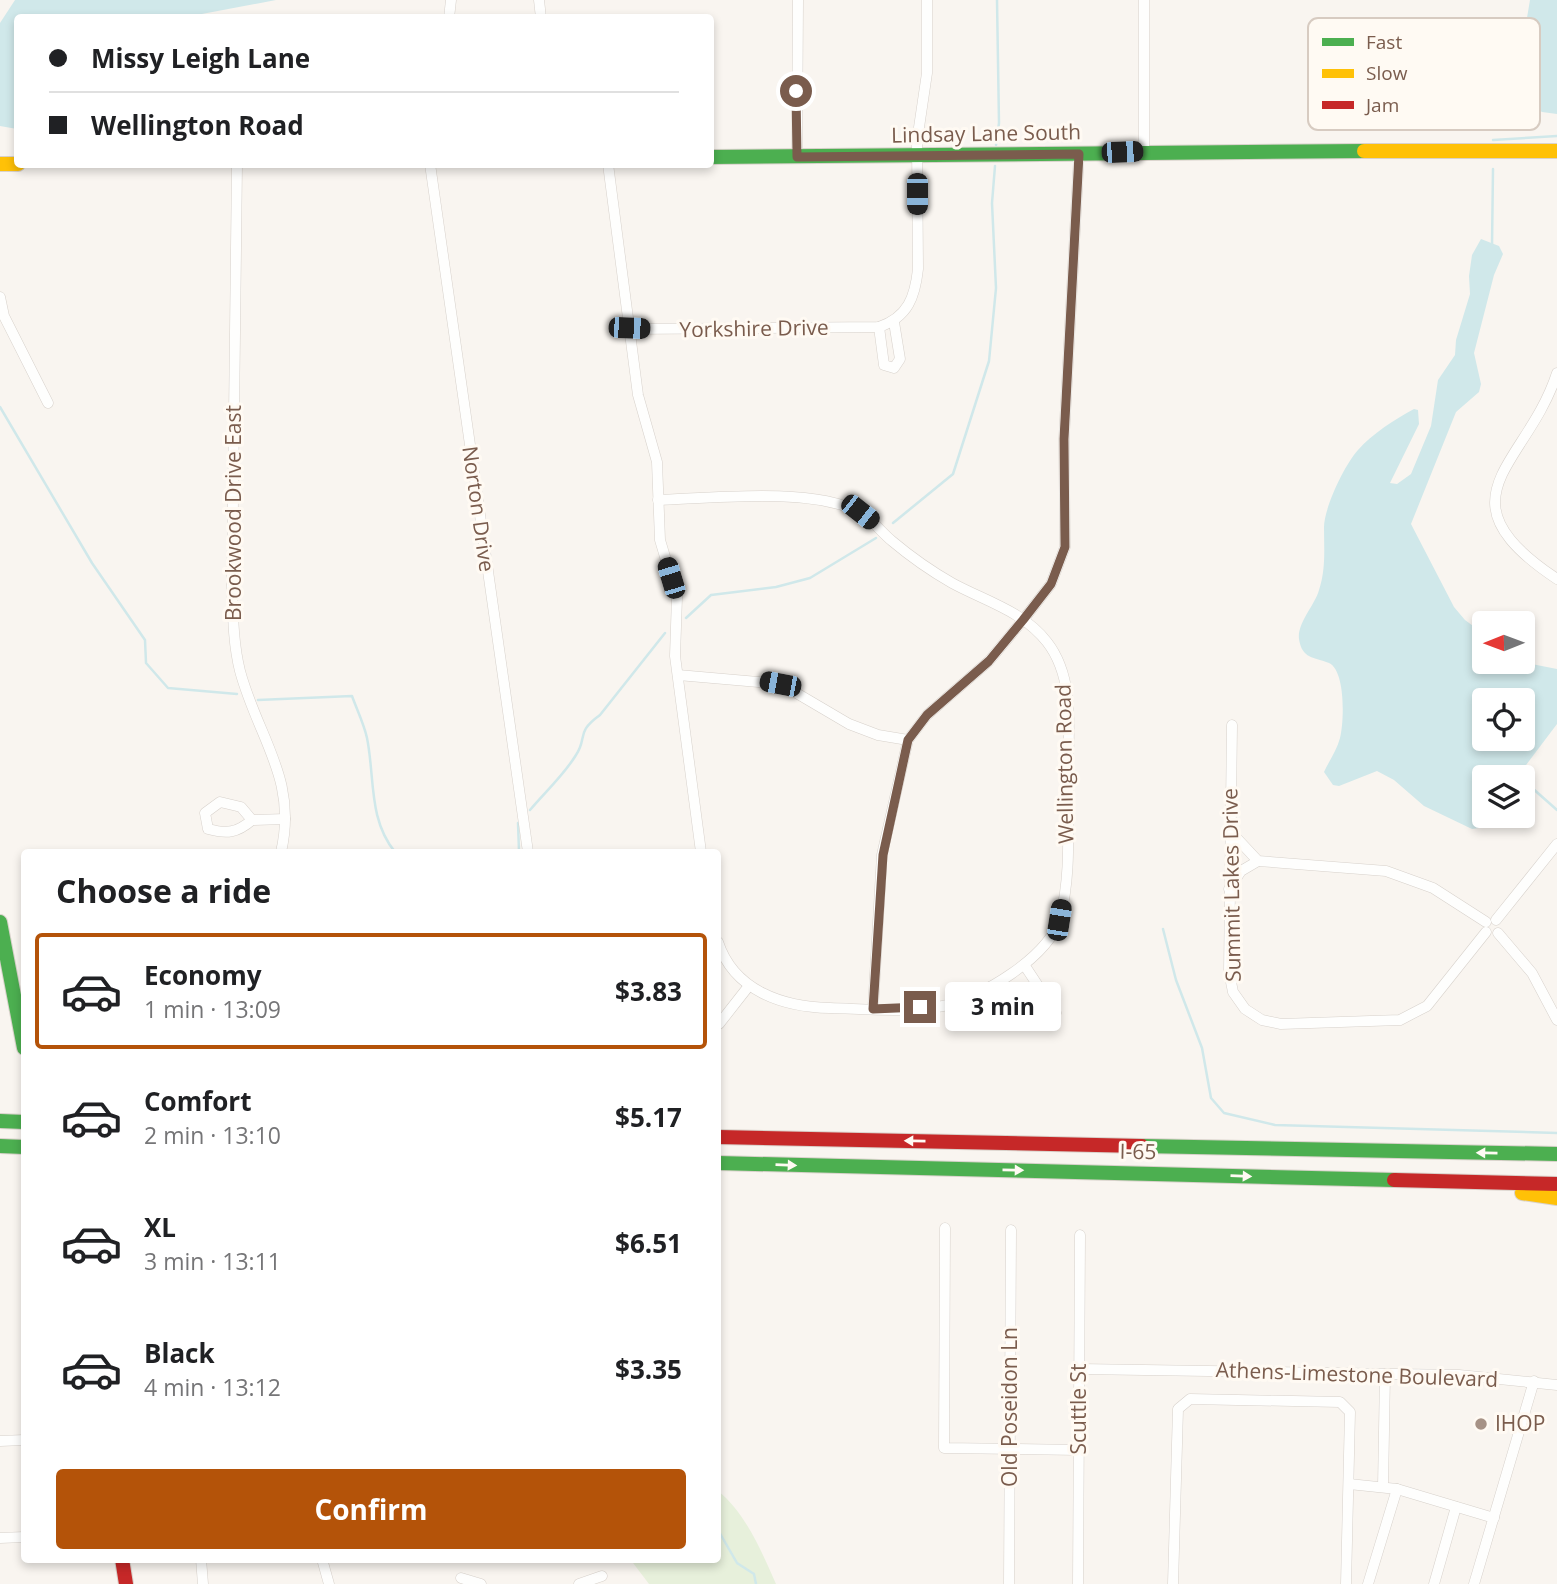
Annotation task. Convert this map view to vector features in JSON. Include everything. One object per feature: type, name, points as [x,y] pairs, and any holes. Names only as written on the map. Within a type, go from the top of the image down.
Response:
[{"type":"main road","name":"Lindsay Lane South","points":[[714,158],[1144,152],[1557,151]]},
{"type":"main road","points":[[0,922],[21,1032]]},
{"type":"main road","points":[[0,1121],[21,1122]]},
{"type":"main road","points":[[721,1137],[1556,1154]]},
{"type":"main road","points":[[0,1146],[21,1147]]},
{"type":"main road","name":"I-65","points":[[721,1163],[1557,1184]]},
{"type":"main road","points":[[1446,1182],[1557,1198]]},
{"type":"main road","points":[[123,1563],[126,1584]]},
{"type":"street","points":[[797,157],[798,0]]},
{"type":"street","points":[[880,327],[884,365],[894,368],[900,359],[894,322],[909,307],[916,289],[917,156],[919,112],[927,73],[927,0]]},
{"type":"street","points":[[1144,0],[1144,152]]},
{"type":"street","points":[[873,1009],[883,855],[908,740],[927,715],[989,661],[1051,584],[1060,566],[1066,537],[1064,439],[1079,154]]},
{"type":"street","name":"Brookwood Drive East","points":[[237,168],[232,585],[235,636],[240,671],[285,791],[281,849]]},
{"type":"street","name":"Norton Drive","points":[[431,168],[528,849]]},
{"type":"street","points":[[609,168],[644,424],[657,462],[660,540],[677,597],[675,637],[678,675],[701,849]]},
{"type":"street","points":[[0,297],[4,316],[48,403]]},
{"type":"street","name":"Yorkshire Drive","points":[[629,328],[880,327],[894,322]]},
{"type":"street","points":[[1557,373],[1540,414],[1507,463],[1499,481],[1495,504],[1507,538],[1518,552],[1557,579]]},
{"type":"street","name":"Wellington Road","points":[[658,500],[783,498],[832,501],[860,512],[912,558],[954,584],[999,603],[1045,639],[1056,656],[1067,694],[1067,872],[1059,920],[1044,945],[1025,966],[944,1006],[873,1009],[788,1004],[748,987]]},
{"type":"street","points":[[678,675],[780,684],[849,724],[878,735],[908,740]]},
{"type":"street","name":"Summit Lakes Drive","points":[[1232,725],[1229,972],[1233,992],[1245,1009],[1262,1020],[1281,1024],[1400,1020],[1419,1012],[1441,991],[1489,924],[1557,844]]},
{"type":"street","points":[[252,820],[241,807],[220,803],[205,813],[208,829],[226,834],[242,828],[252,820],[285,819]]},
{"type":"street","points":[[1230,831],[1258,861]]},
{"type":"street","points":[[1228,890],[1241,871],[1258,861],[1386,871],[1433,888],[1489,924],[1500,926],[1497,933],[1532,972],[1557,1020]]},
{"type":"street","points":[[721,946],[748,987],[721,1021]]},
{"type":"street","points":[[1025,966],[1056,1013]]},
{"type":"street","points":[[945,1228],[944,1448],[1079,1450]]},
{"type":"street","name":"Old Poseidon Ln","points":[[1009,1584],[1011,1230]]},
{"type":"street","name":"Scuttle St","points":[[1078,1584],[1080,1235]]},
{"type":"street","name":"Athens-Limestone Boulevard","points":[[1080,1370],[1459,1375],[1557,1385]]},
{"type":"street","points":[[1383,1487],[1385,1374]]},
{"type":"street","points":[[1474,1584],[1534,1381]]},
{"type":"street","points":[[1173,1584],[1178,1409],[1190,1399],[1340,1402],[1347,1405],[1350,1412],[1346,1584]]},
{"type":"street","points":[[0,1441],[21,1440]]},
{"type":"street","points":[[1349,1484],[1397,1489],[1494,1517]]},
{"type":"street","points":[[1368,1584],[1397,1489]]},
{"type":"street","points":[[1434,1584],[1456,1507]]},
{"type":"street","points":[[0,1538],[21,1537]]},
{"type":"street","points":[[201,1563],[203,1584]]},
{"type":"street","points":[[323,1563],[329,1584]]},
{"type":"street","points":[[579,1584],[602,1576]]},
{"type":"street","points":[[461,1578],[481,1584]]},
{"type":"green space","points":[[721,1494],[745,1521],[776,1584],[649,1584],[633,1563],[721,1563]]},
{"type":"water","points":[[15,0],[276,0],[202,14],[14,14],[14,128],[0,126],[0,23]]},
{"type":"water","points":[[1530,0],[1557,0],[1557,114],[1540,111],[1540,18],[1527,18]]},
{"type":"water","points":[[1481,239],[1499,246],[1503,254],[1494,275],[1474,353],[1481,384],[1479,392],[1456,412],[1411,524],[1454,607],[1472,625],[1472,674],[1535,674],[1535,665],[1557,669],[1557,724],[1526,765],[1472,765],[1472,828],[1479,828],[1472,829],[1424,806],[1394,780],[1377,771],[1339,786],[1333,785],[1324,772],[1340,738],[1343,710],[1341,686],[1335,668],[1306,654],[1299,639],[1303,620],[1317,596],[1321,582],[1325,519],[1331,498],[1342,476],[1364,444],[1384,427],[1414,409],[1418,410],[1419,424],[1390,483],[1397,484],[1411,474],[1431,426],[1438,380],[1455,355],[1456,340],[1470,294],[1472,255]]},
{"type":"waterway","points":[[996,145],[999,123],[997,0]]},
{"type":"waterway","points":[[1493,140],[1557,136]]},
{"type":"waterway","points":[[893,523],[953,474],[989,361],[996,288],[992,203],[995,166]]},
{"type":"waterway","points":[[1492,246],[1493,169]]},
{"type":"waterway","points":[[0,407],[92,563],[145,640],[146,663],[168,688],[237,694]]},
{"type":"waterway","points":[[686,618],[711,595],[776,587],[810,578],[876,538]]},
{"type":"waterway","points":[[530,810],[571,762],[587,726],[600,715],[665,633]]},
{"type":"waterway","points":[[258,700],[352,696],[367,738],[376,812],[380,826],[393,849]]},
{"type":"waterway","points":[[1535,791],[1557,810]]},
{"type":"waterway","points":[[518,823],[519,849]]},
{"type":"waterway","points":[[1163,929],[1176,980],[1202,1048],[1211,1098],[1224,1113],[1275,1125],[1557,1133]]},
{"type":"waterway","points":[[721,1535],[737,1563],[754,1574],[756,1584]]},
{"type":"traffic: fast","points":[[714,157],[1364,151]]},
{"type":"traffic: fast","points":[[0,922],[21,1032]]},
{"type":"traffic: fast","points":[[0,1121],[21,1122]]},
{"type":"traffic: fast","points":[[0,1146],[21,1147]]},
{"type":"traffic: fast","points":[[1142,1146],[1557,1154]]},
{"type":"traffic: fast","points":[[721,1163],[1394,1180]]},
{"type":"traffic: slow","points":[[1364,151],[1557,151]]},
{"type":"traffic: slow","points":[[0,164],[14,164]]},
{"type":"traffic: slow","points":[[1522,1193],[1557,1198]]},
{"type":"traffic: jam","points":[[721,1137],[1142,1146]]},
{"type":"traffic: jam","points":[[1394,1180],[1557,1184]]},
{"type":"traffic: jam","points":[[123,1563],[126,1584]]},
{"type":"place","name":"IHOP","points":[[1481,1424]]},
{"type":"route","points":[[796,91],[797,157],[1079,154],[1074,290],[1064,439],[1066,537],[1060,566],[1051,584],[989,661],[927,715],[908,740],[885,835],[873,1009],[920,1007]]}]
